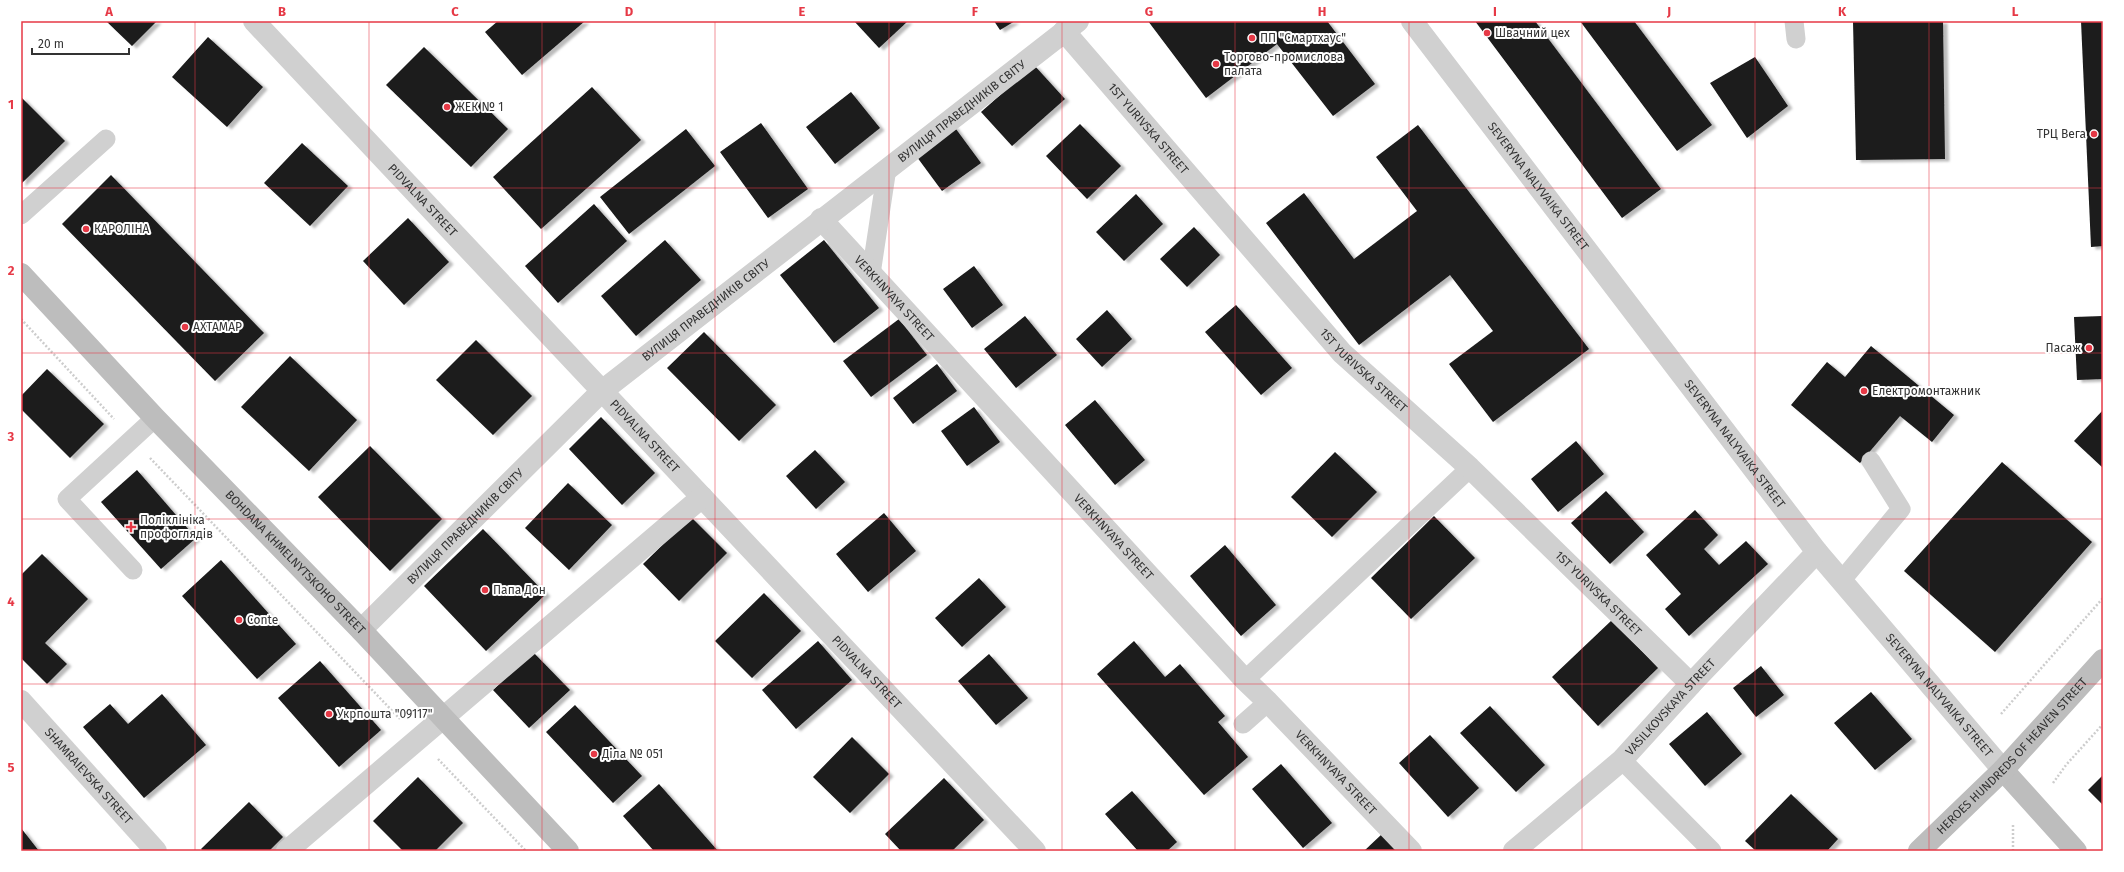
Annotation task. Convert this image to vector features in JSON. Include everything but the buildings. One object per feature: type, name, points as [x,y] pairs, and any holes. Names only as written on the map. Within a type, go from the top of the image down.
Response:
[{"type":"street","name":"PIDVALNA STREET","points":[[254,21],[702,497],[1030,849]]},
{"type":"street","name":"SEVERYNA NALYVAIKA STREET","points":[[1412,21],[1817,552],[2003,770],[2076,851]]},
{"type":"street","name":"ВУЛИЦЯ ПРАВЕДНИКІВ СВІТУ","points":[[361,630],[602,391],[821,219],[1071,26]]},
{"type":"street","name":"1ST YURIVSKA STREET","points":[[1071,26],[1342,353],[1470,468],[1691,684]]},
{"type":"street","name":"VERKHNYAYA STREET","points":[[821,219],[1245,680],[1411,851]]},
{"type":"street","name":"BOHDANA KHMELNYTSKOHO STREET","points":[[21,274],[155,418],[361,630],[568,851]]},
{"type":"street","points":[[287,851],[702,497]]},
{"type":"street","name":"VASILKOVSKAYA STREET","points":[[1514,851],[1622,760],[1691,684],[1817,552]]},
{"type":"street","name":"HEROES HUNDREDS OF HEAVEN STREET","points":[[1919,851],[2003,770],[2103,660]]},
{"type":"street","name":"SHAMRAIEVSKA STREET","points":[[21,701],[156,851]]},
{"type":"lane","points":[[21,215],[106,139]]},
{"type":"lane","points":[[871,274],[887,168]]},
{"type":"lane","points":[[133,570],[67,499],[155,418]]},
{"type":"lane","points":[[1842,580],[1901,509],[1871,461]]},
{"type":"lane","points":[[1245,680],[1470,468]]},
{"type":"lane","points":[[1243,724],[1268,702]]},
{"type":"lane","points":[[1622,760],[1712,851]]},
{"type":"path","points":[[21,319],[132,439],[403,722]]},
{"type":"path","points":[[2001,714],[2103,598]]},
{"type":"path","points":[[2066,765],[2103,724]]},
{"type":"path","points":[[433,753],[526,851]]},
{"type":"path","points":[[2013,821],[2013,851]]},
{"type":"place","name":"Швачний цех","points":[[1487,33]]},
{"type":"place","name":"ПП \"Смартхаус\"","points":[[1252,38]]},
{"type":"place","name":"Торгово-промислова палата","points":[[1216,64]]},
{"type":"place","name":"ЖЕК № 1","points":[[447,107]]},
{"type":"place","name":"ТРЦ Вега","points":[[2094,134]]},
{"type":"place","name":"КАРОЛІНА","points":[[86,229]]},
{"type":"place","name":"АХТАМАР","points":[[185,327]]},
{"type":"place","name":"Пасаж","points":[[2089,348]]},
{"type":"place","name":"Електромонтажник","points":[[1864,391]]},
{"type":"place","name":"Поліклініка профоглядів","points":[[131,527]]},
{"type":"place","name":"Папа Дон","points":[[485,590]]},
{"type":"place","name":"Conte","points":[[239,620]]},
{"type":"place","name":"Укрпошта \"09117\"","points":[[329,714]]},
{"type":"place","name":"Діла № 051","points":[[594,754]]}]
